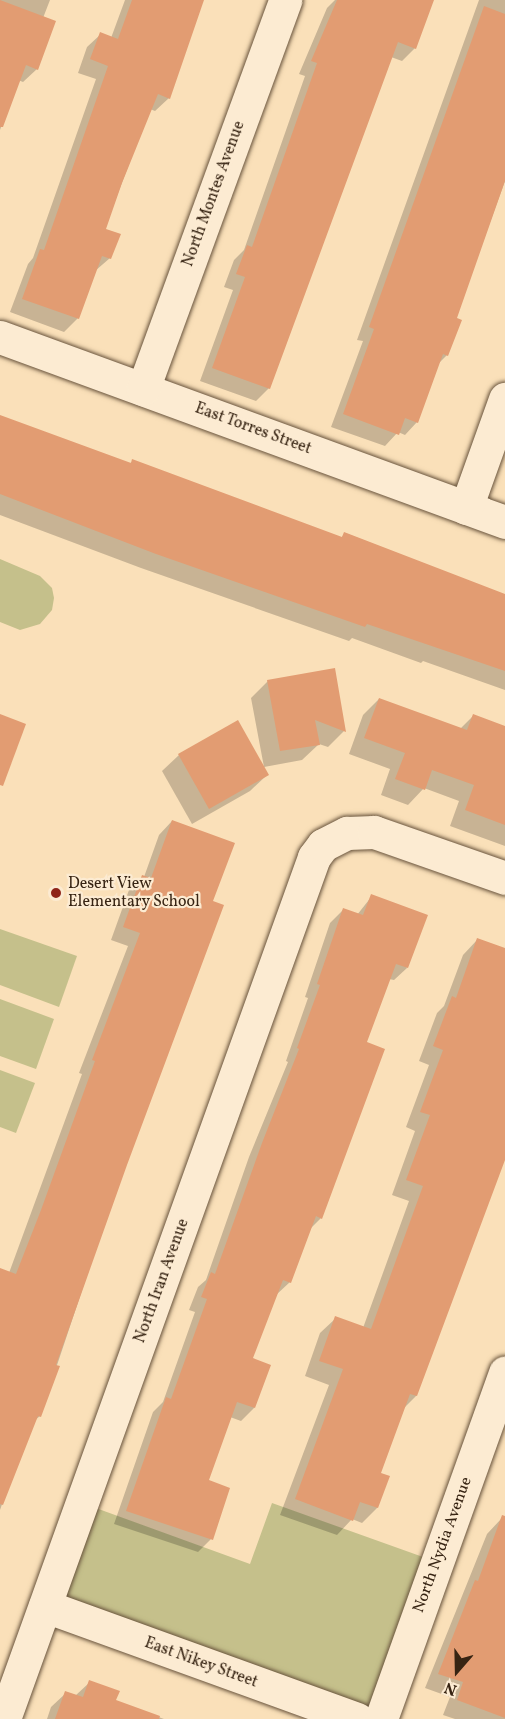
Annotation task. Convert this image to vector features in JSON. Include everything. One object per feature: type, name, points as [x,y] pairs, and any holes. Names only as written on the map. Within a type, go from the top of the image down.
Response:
[{"type":"street","name":"North Montes Avenue","points":[[143,388],[285,0]]},
{"type":"street","name":"East Torres Street","points":[[0,337],[505,522]]},
{"type":"street","points":[[466,508],[505,399]]},
{"type":"street","name":"North Iran Avenue","points":[[4,1719],[314,857],[323,844],[347,833],[374,832],[505,878]]},
{"type":"street","name":"North Nydia Avenue","points":[[381,1719],[505,1372]]},
{"type":"street","name":"East Nikey Street","points":[[45,1606],[357,1719]]},
{"type":"shaded area","points":[[0,559],[40,576],[52,588],[54,598],[52,610],[40,624],[20,630],[0,622]]},
{"type":"shaded area","points":[[0,929],[77,956],[59,1007],[0,985]]},
{"type":"shaded area","points":[[0,999],[54,1019],[36,1069],[0,1056]]},
{"type":"shaded area","points":[[0,1070],[35,1083],[16,1133],[0,1127]]},
{"type":"shaded area","points":[[82,1503],[250,1564],[272,1503],[437,1562],[381,1719],[45,1606]]},
{"type":"building","points":[[0,0],[56,21],[38,70],[26,65],[3,127],[0,127]]},
{"type":"building","points":[[132,0],[204,0],[170,99],[158,94],[122,183],[106,229],[121,234],[111,259],[102,256],[79,319],[22,299],[40,249],[44,250],[108,66],[90,59],[100,32],[118,39]]},
{"type":"building","points":[[337,0],[434,0],[416,49],[398,42],[270,389],[212,368],[245,277],[236,274],[247,245],[252,247],[317,63],[311,61]]},
{"type":"building","points":[[484,6],[505,14],[505,181],[457,318],[462,320],[448,356],[443,354],[418,423],[405,418],[399,435],[343,414],[374,329],[369,327]]},
{"type":"building","points":[[0,415],[131,463],[132,459],[342,537],[344,532],[505,594],[505,671],[367,624],[365,627],[156,554],[0,494]]},
{"type":"building","points":[[335,668],[346,732],[315,720],[320,745],[280,751],[267,680]]},
{"type":"building","points":[[379,698],[467,730],[473,714],[505,726],[505,825],[465,810],[474,785],[432,770],[425,790],[395,779],[405,753],[364,738]]},
{"type":"building","points":[[0,714],[26,724],[3,786],[0,785]]},
{"type":"building","points":[[238,720],[269,775],[209,809],[178,754]]},
{"type":"building","points":[[172,820],[235,843],[213,901],[224,905],[127,1165],[56,1365],[60,1366],[3,1505],[0,1504],[0,1268],[16,1274],[41,1210],[95,1061],[92,1060],[140,933],[123,927],[142,875],[151,878]]},
{"type":"building","points":[[371,894],[428,915],[408,968],[396,964],[367,1042],[385,1049],[322,1219],[316,1216],[291,1283],[283,1280],[253,1358],[271,1365],[255,1408],[237,1402],[209,1480],[230,1488],[213,1540],[126,1511],[166,1397],[171,1399],[207,1299],[201,1297],[211,1272],[215,1274],[299,1049],[297,1048],[320,985],[317,984],[343,908],[363,915]]},
{"type":"building","points":[[477,938],[505,948],[505,1160],[417,1396],[410,1394],[381,1473],[390,1476],[378,1508],[360,1502],[353,1521],[295,1499],[343,1369],[319,1361],[335,1316],[371,1329],[423,1186],[406,1180],[430,1115],[420,1112],[443,1050],[433,1046],[452,996],[456,998]]},
{"type":"building","points":[[502,1515],[505,1516],[505,1718],[457,1700],[463,1682],[438,1674],[475,1580],[478,1581]]},
{"type":"building","points":[[89,1680],[120,1691],[116,1700],[160,1716],[159,1719],[55,1719],[65,1691],[83,1697]]},
{"type":"place","name":"Desert View Elementary School","points":[[56,893]]}]
